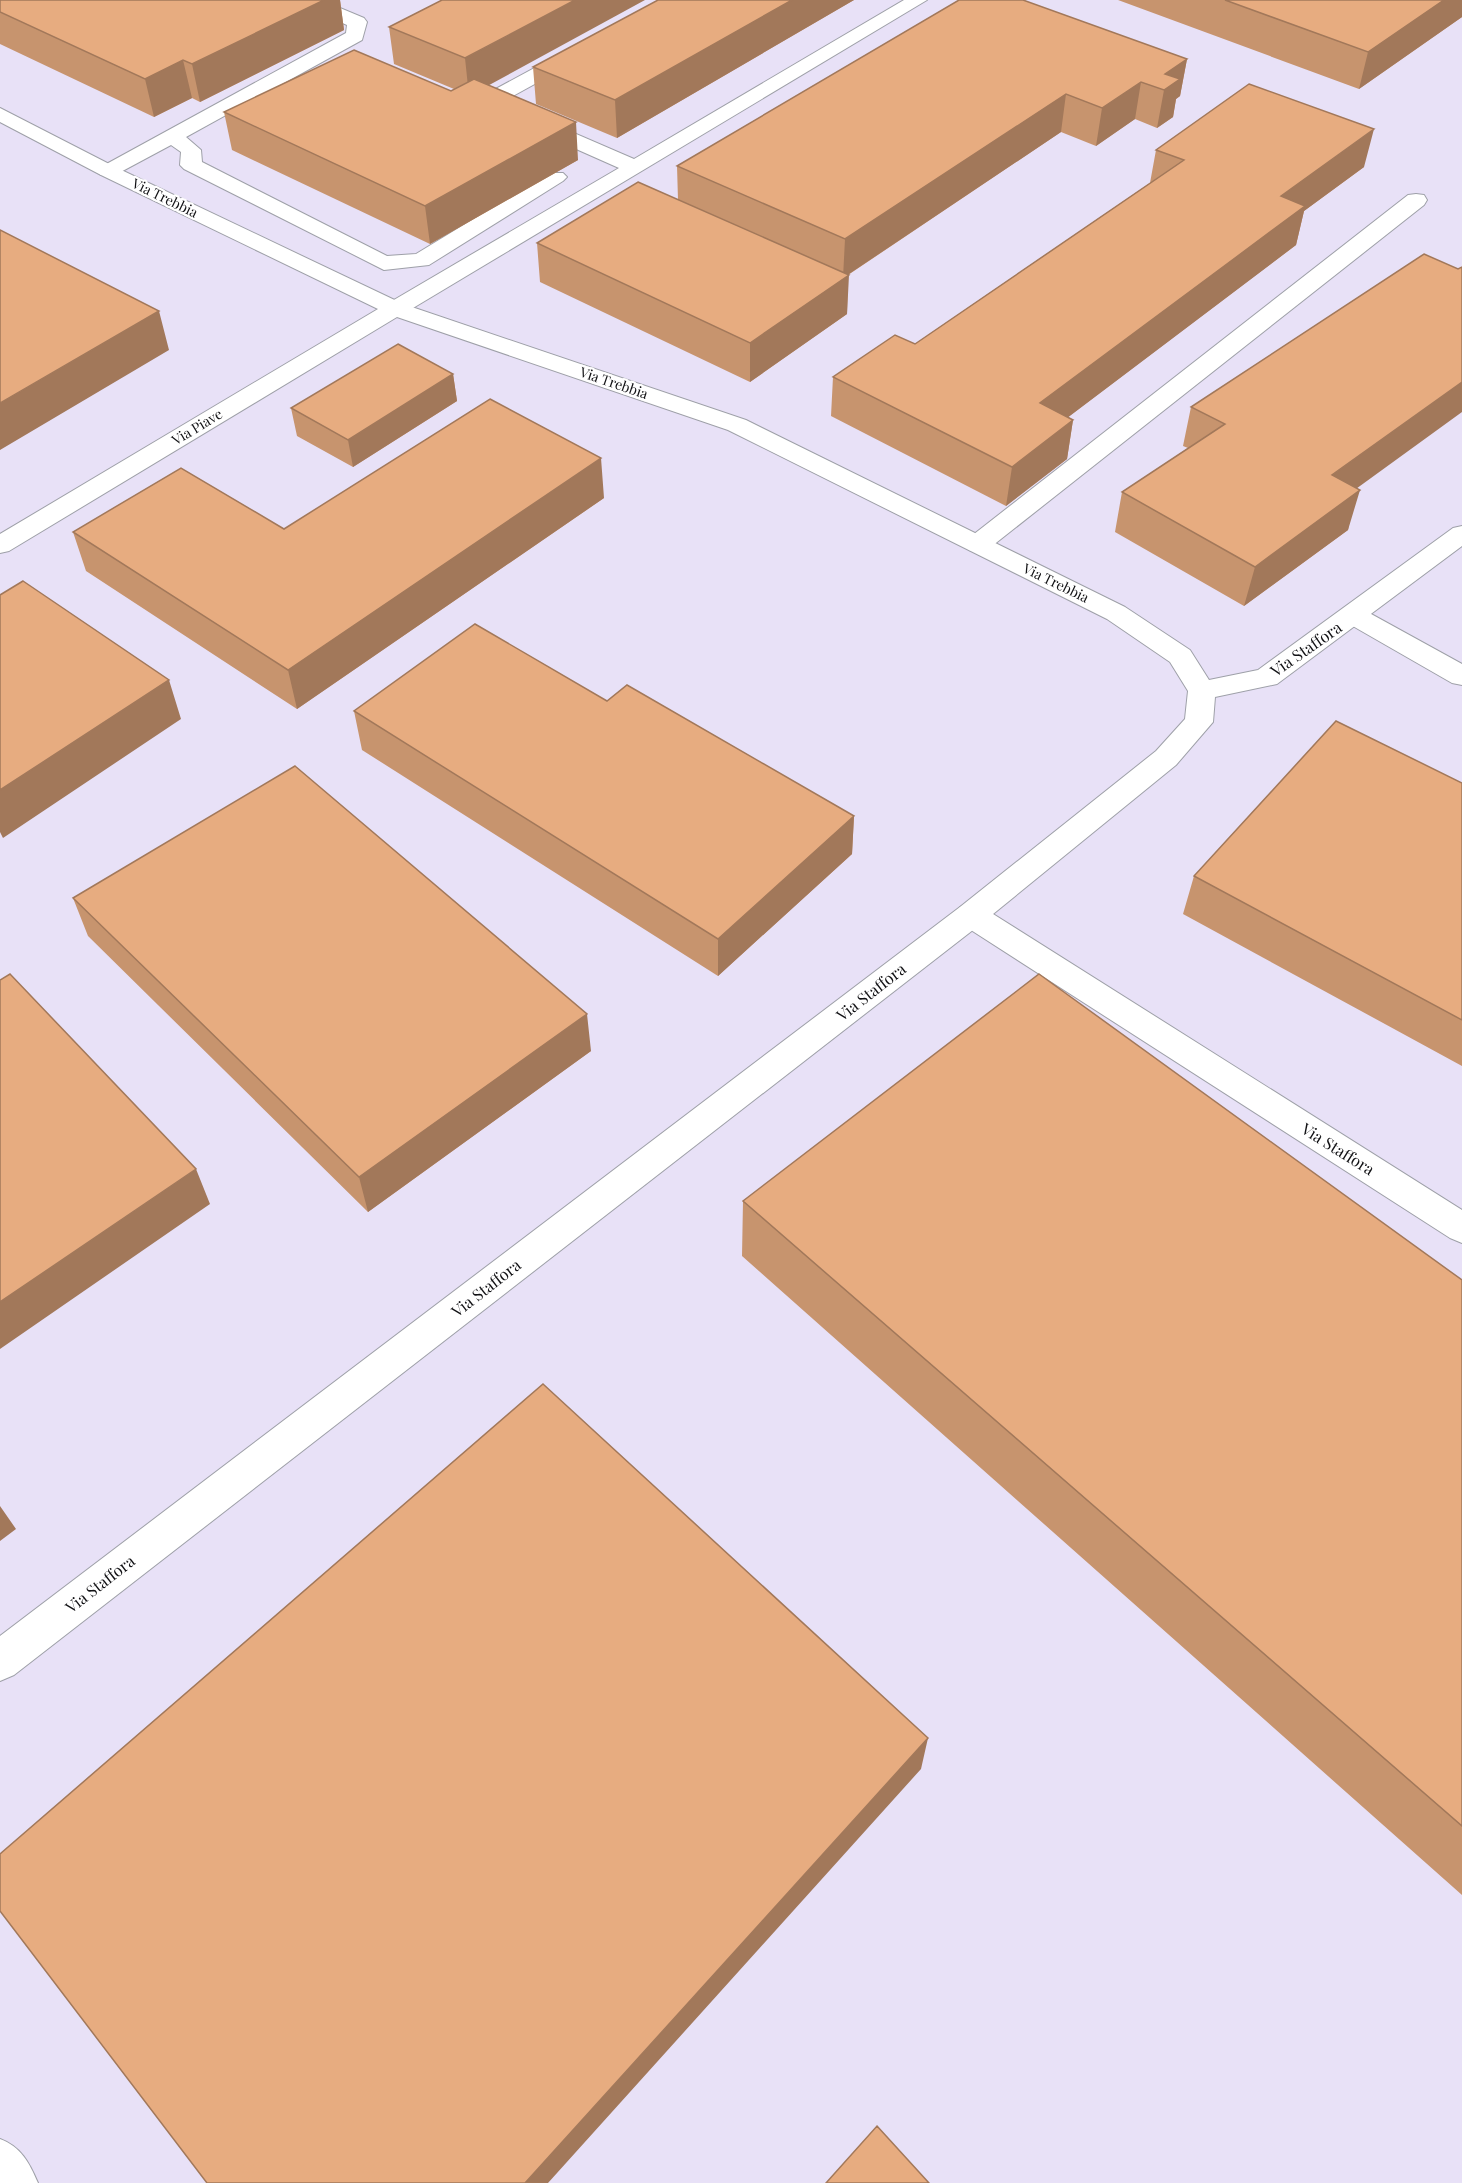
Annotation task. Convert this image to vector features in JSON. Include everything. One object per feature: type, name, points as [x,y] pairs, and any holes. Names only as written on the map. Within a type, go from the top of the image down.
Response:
[{"type":"street","points":[[108,171],[356,36],[357,22],[305,0]]},
{"type":"street","name":"Via Piave","points":[[0,545],[918,0]]},
{"type":"street","points":[[590,45],[486,102],[635,167]]},
{"type":"street","name":"Via Trebbia","points":[[0,114],[108,171],[395,309],[737,425],[1116,613],[1180,656],[1202,691]]},
{"type":"street","points":[[171,136],[191,150],[191,165],[384,263],[421,260],[556,177]]},
{"type":"street","points":[[978,544],[1416,200]]},
{"type":"street","name":"Via Staffora","points":[[0,1661],[971,915],[1166,758],[1198,722],[1202,691],[1267,677],[1462,534]]},
{"type":"street","points":[[1353,615],[1462,675]]},
{"type":"street","name":"Via Staffora","points":[[971,915],[1462,1228]]},
{"type":"street","points":[[0,2162],[14,2183]]},
{"type":"shaded area","points":[[0,0],[1462,0],[1462,2183],[0,2183]]},
{"type":"building","points":[[0,0],[324,0],[192,64],[183,60],[145,79],[0,12]]},
{"type":"building","points":[[442,0],[575,0],[465,58],[389,27]]},
{"type":"building","points":[[658,0],[792,0],[615,100],[533,67]]},
{"type":"building","points":[[959,0],[1023,0],[1187,59],[1165,74],[1180,79],[1164,90],[1141,82],[1102,108],[1066,94],[845,239],[677,166]]},
{"type":"building","points":[[1225,0],[1444,0],[1368,52]]},
{"type":"building","points":[[354,50],[451,91],[474,79],[576,122],[425,206],[224,112]]},
{"type":"building","points":[[1249,84],[1374,129],[1281,196],[1305,206],[1040,403],[1073,420],[1012,467],[833,377],[895,335],[915,344],[1184,160],[1156,150]]},
{"type":"building","points":[[638,182],[849,275],[750,343],[537,243]]},
{"type":"building","points":[[0,230],[159,311],[0,403]]},
{"type":"building","points":[[1424,254],[1458,269],[1462,267],[1462,382],[1332,475],[1360,490],[1255,567],[1122,492],[1225,424],[1191,407]]},
{"type":"building","points":[[398,344],[453,374],[348,440],[291,408]]},
{"type":"building","points":[[490,399],[601,458],[288,670],[73,532],[181,468],[284,529]]},
{"type":"building","points":[[23,581],[169,680],[0,790],[0,595]]},
{"type":"building","points":[[475,624],[607,701],[627,685],[854,816],[718,939],[354,711]]},
{"type":"building","points":[[1336,721],[1462,783],[1462,1020],[1194,876]]},
{"type":"building","points":[[295,766],[587,1014],[359,1177],[73,898]]},
{"type":"building","points":[[10,974],[196,1169],[0,1302],[0,980]]},
{"type":"building","points":[[1039,974],[1462,1280],[1462,1826],[743,1201]]},
{"type":"building","points":[[543,1384],[928,1738],[525,2183],[207,2183],[0,1911],[0,1854]]},
{"type":"building","points":[[877,2126],[929,2183],[826,2183]]}]
